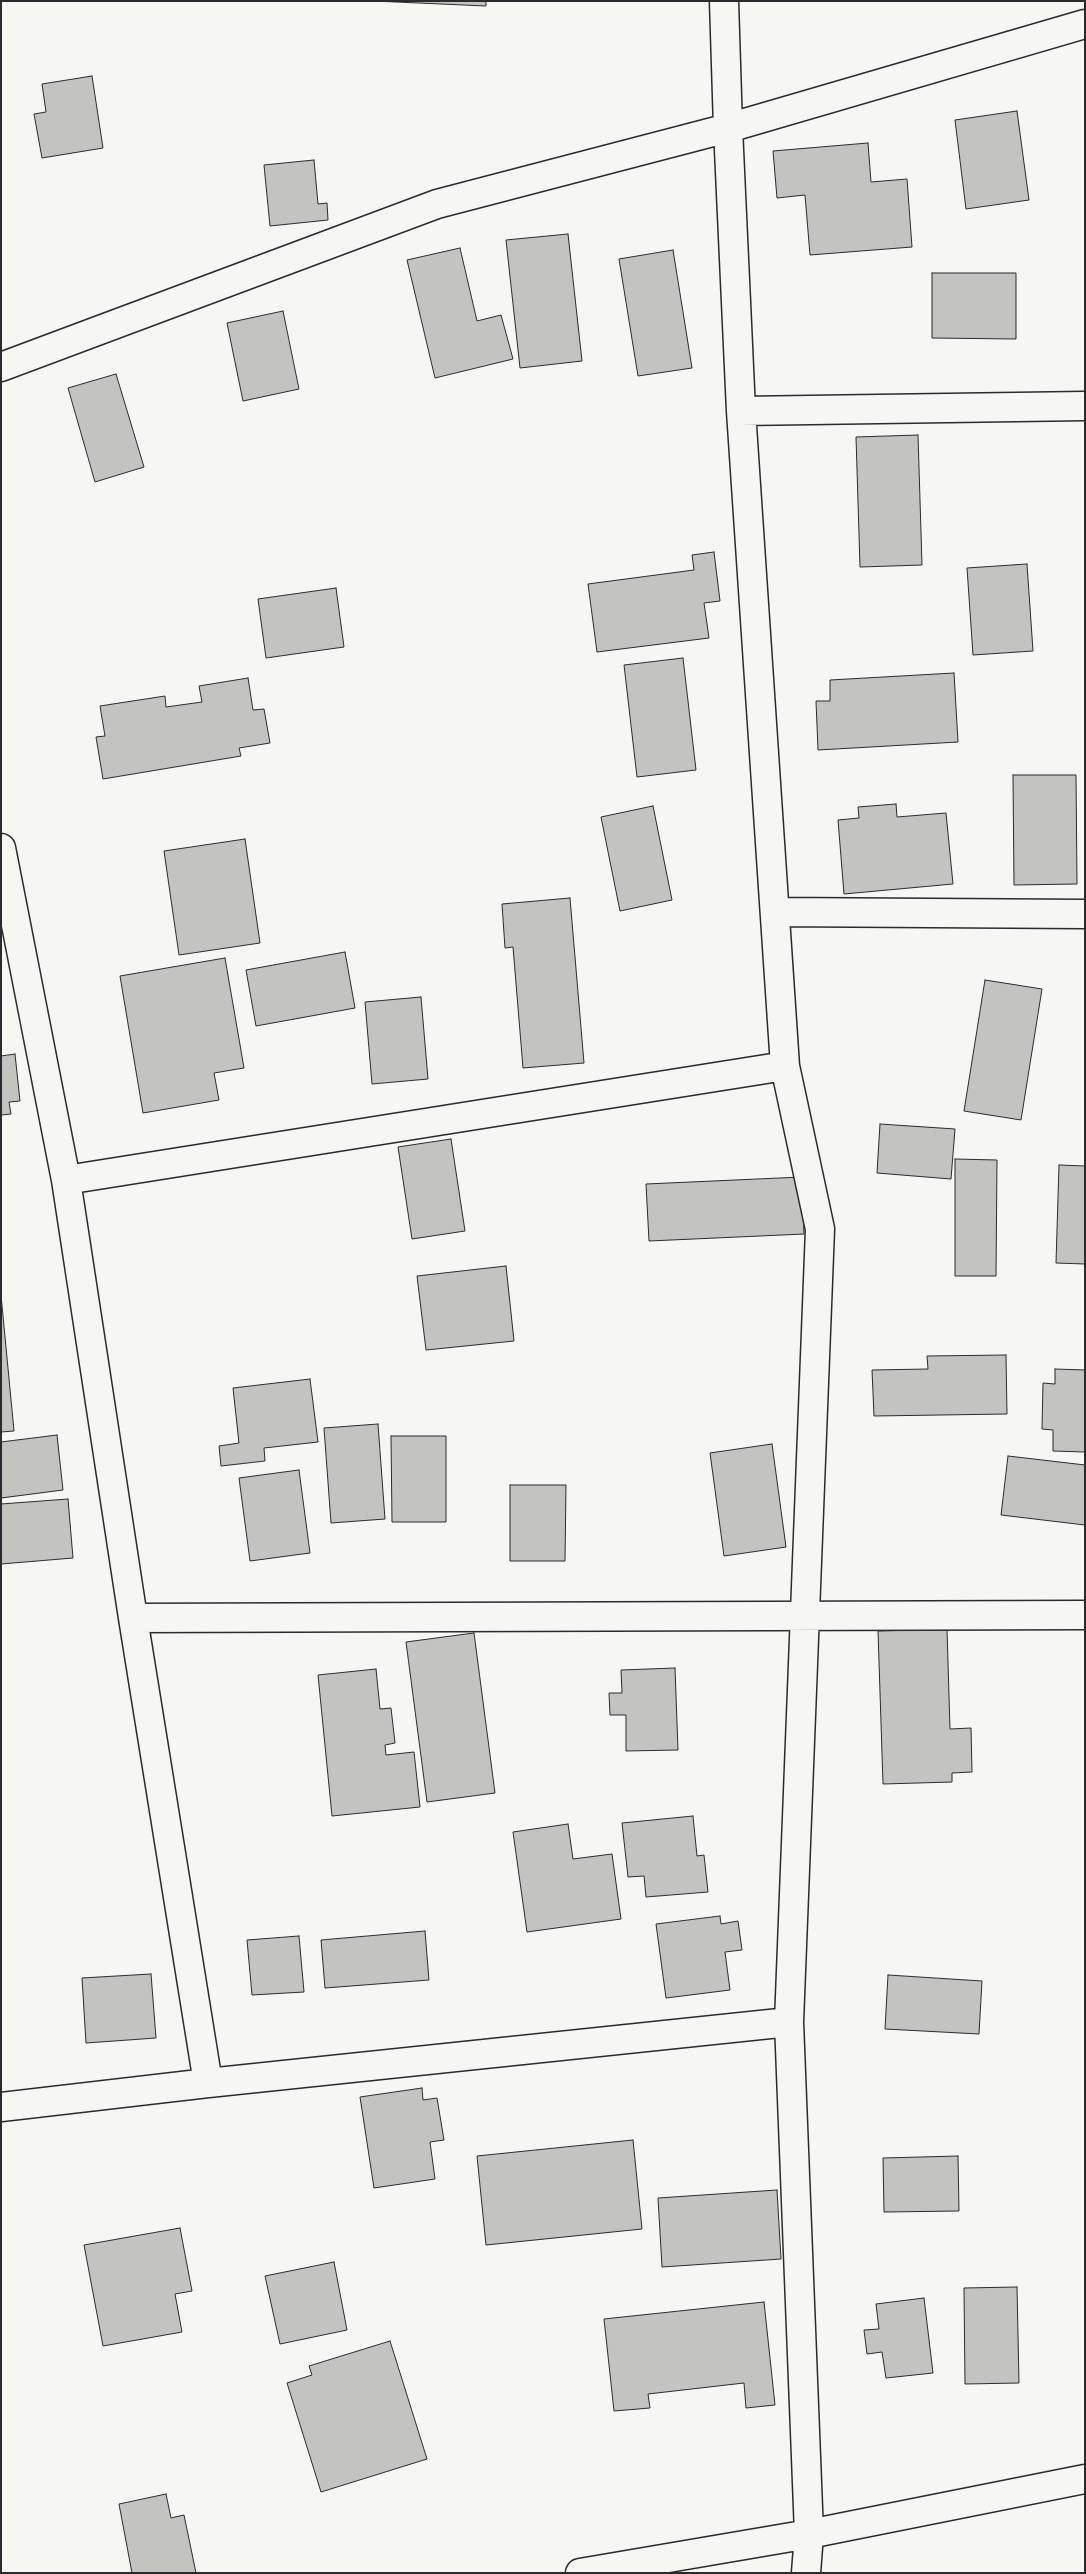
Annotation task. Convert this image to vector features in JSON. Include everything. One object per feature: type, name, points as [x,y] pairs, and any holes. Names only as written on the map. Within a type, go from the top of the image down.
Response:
[{"type":"street","points":[[724,1],[741,411],[785,1066],[820,1229],[789,2022],[809,2534],[806,2573]]},
{"type":"street","points":[[1,367],[437,204],[728,128],[1085,24]]},
{"type":"street","points":[[741,411],[1085,406]]},
{"type":"street","points":[[1,848],[66,1180],[133,1618],[208,2083]]},
{"type":"street","points":[[776,912],[1085,914]]},
{"type":"street","points":[[66,1180],[785,1066]]},
{"type":"street","points":[[133,1618],[1085,1615]]},
{"type":"street","points":[[1,2108],[208,2083],[789,2022]]},
{"type":"street","points":[[580,2573],[809,2534],[1085,2479]]},
{"type":"building","points":[[373,1],[486,1],[486,6]]},
{"type":"building","points":[[92,76],[103,148],[42,158],[34,114],[46,112],[42,84]]},
{"type":"building","points":[[1017,111],[1029,200],[966,209],[955,120]]},
{"type":"building","points":[[868,143],[871,182],[907,179],[912,247],[810,255],[805,195],[777,198],[773,151]]},
{"type":"building","points":[[314,160],[318,204],[327,203],[328,220],[270,226],[264,165]]},
{"type":"building","points":[[568,234],[582,361],[520,368],[506,240]]},
{"type":"building","points":[[460,248],[477,321],[501,315],[513,359],[435,378],[407,260]]},
{"type":"building","points":[[673,250],[692,368],[638,376],[619,259]]},
{"type":"building","points":[[932,273],[1016,273],[1016,339],[932,338]]},
{"type":"building","points":[[283,311],[299,389],[243,401],[227,323]]},
{"type":"building","points":[[116,374],[144,467],[95,482],[68,388]]},
{"type":"building","points":[[918,435],[922,565],[860,567],[856,437]]},
{"type":"building","points":[[714,552],[720,601],[704,603],[709,638],[597,652],[588,584],[694,570],[692,555]]},
{"type":"building","points":[[1027,564],[1033,651],[973,655],[967,568]]},
{"type":"building","points":[[336,588],[344,647],[266,658],[258,599]]},
{"type":"building","points":[[683,658],[696,770],[637,777],[624,665]]},
{"type":"building","points":[[954,673],[958,742],[818,750],[816,701],[830,701],[830,680]]},
{"type":"building","points":[[248,678],[253,710],[264,709],[270,743],[239,748],[241,756],[103,779],[96,737],[105,736],[100,706],[165,696],[166,707],[202,702],[199,686]]},
{"type":"building","points":[[1013,775],[1076,775],[1077,884],[1014,885]]},
{"type":"building","points":[[896,804],[897,817],[946,813],[953,884],[844,894],[838,820],[859,818],[858,807]]},
{"type":"building","points":[[653,806],[672,900],[620,911],[601,817]]},
{"type":"building","points":[[245,839],[260,943],[179,955],[164,851]]},
{"type":"building","points":[[570,898],[584,1063],[523,1068],[513,947],[505,948],[502,904]]},
{"type":"building","points":[[345,952],[355,1008],[256,1026],[246,970]]},
{"type":"building","points":[[225,958],[244,1068],[214,1073],[219,1100],[143,1113],[120,976]]},
{"type":"building","points":[[985,980],[1042,989],[1021,1120],[964,1111]]},
{"type":"building","points":[[421,997],[428,1079],[372,1084],[365,1002]]},
{"type":"building","points":[[15,1054],[20,1101],[9,1102],[11,1114],[1,1115],[1,1056]]},
{"type":"building","points":[[880,1124],[955,1129],[951,1179],[877,1173]]},
{"type":"building","points":[[451,1139],[465,1231],[412,1239],[398,1147]]},
{"type":"building","points":[[955,1159],[997,1160],[996,1276],[955,1276]]},
{"type":"building","points":[[1059,1165],[1085,1166],[1085,1264],[1056,1263]]},
{"type":"building","points":[[802,1177],[804,1234],[649,1241],[646,1184]]},
{"type":"building","points":[[506,1266],[514,1341],[426,1350],[417,1276]]},
{"type":"building","points":[[1,1295],[14,1431],[1,1432]]},
{"type":"building","points":[[1006,1355],[1007,1414],[874,1416],[872,1370],[928,1369],[927,1356]]},
{"type":"building","points":[[1055,1369],[1085,1370],[1085,1452],[1053,1451],[1053,1430],[1042,1429],[1043,1383],[1055,1384]]},
{"type":"building","points":[[310,1379],[318,1442],[264,1448],[265,1461],[221,1466],[219,1446],[239,1443],[233,1388]]},
{"type":"building","points":[[378,1424],[385,1519],[331,1523],[324,1428]]},
{"type":"building","points":[[57,1435],[63,1490],[1,1498],[1,1442]]},
{"type":"building","points":[[391,1436],[446,1436],[446,1522],[392,1522]]},
{"type":"building","points":[[772,1444],[786,1547],[724,1556],[710,1453]]},
{"type":"building","points":[[1008,1456],[1085,1465],[1085,1525],[1001,1515]]},
{"type":"building","points":[[299,1470],[310,1553],[250,1561],[239,1478]]},
{"type":"building","points":[[510,1485],[566,1485],[565,1561],[510,1561]]},
{"type":"building","points":[[68,1499],[73,1558],[1,1564],[1,1504]]},
{"type":"building","points":[[947,1629],[950,1729],[971,1728],[972,1772],[952,1773],[952,1782],[883,1784],[878,1631]]},
{"type":"building","points":[[474,1633],[495,1793],[427,1802],[406,1642]]},
{"type":"building","points":[[675,1668],[678,1750],[626,1751],[626,1715],[610,1715],[609,1693],[622,1693],[621,1670]]},
{"type":"building","points":[[376,1669],[380,1709],[391,1708],[395,1743],[385,1745],[386,1755],[414,1752],[420,1807],[332,1816],[318,1675]]},
{"type":"building","points":[[693,1816],[697,1856],[704,1855],[708,1892],[646,1897],[644,1876],[628,1877],[622,1823]]},
{"type":"building","points":[[568,1824],[573,1859],[612,1854],[621,1919],[527,1932],[513,1832]]},
{"type":"building","points":[[720,1916],[721,1924],[738,1921],[742,1950],[725,1952],[730,1990],[666,1998],[656,1924]]},
{"type":"building","points":[[425,1931],[429,1980],[325,1988],[321,1940]]},
{"type":"building","points":[[299,1936],[304,1992],[252,1995],[247,1940]]},
{"type":"building","points":[[151,1974],[156,2038],[86,2043],[82,1978]]},
{"type":"building","points":[[888,1975],[982,1981],[979,2034],[885,2029]]},
{"type":"building","points":[[422,2088],[423,2100],[437,2098],[444,2140],[430,2142],[435,2179],[374,2188],[360,2097]]},
{"type":"building","points":[[633,2140],[642,2229],[486,2245],[477,2156]]},
{"type":"building","points":[[958,2156],[959,2211],[884,2212],[883,2158]]},
{"type":"building","points":[[777,2190],[781,2259],[662,2267],[658,2198]]},
{"type":"building","points":[[180,2228],[192,2291],[175,2294],[182,2332],[103,2346],[84,2245]]},
{"type":"building","points":[[334,2262],[347,2330],[280,2344],[265,2276]]},
{"type":"building","points":[[1017,2287],[1019,2383],[965,2384],[964,2288]]},
{"type":"building","points":[[924,2298],[933,2373],[886,2378],[882,2352],[867,2354],[864,2330],[879,2329],[876,2304]]},
{"type":"building","points":[[764,2302],[775,2405],[746,2408],[744,2383],[648,2394],[650,2408],[614,2411],[604,2319]]},
{"type":"building","points":[[390,2341],[427,2459],[321,2492],[287,2383],[312,2375],[309,2366]]},
{"type":"building","points":[[166,2494],[171,2518],[184,2515],[196,2573],[132,2573],[119,2504]]}]
